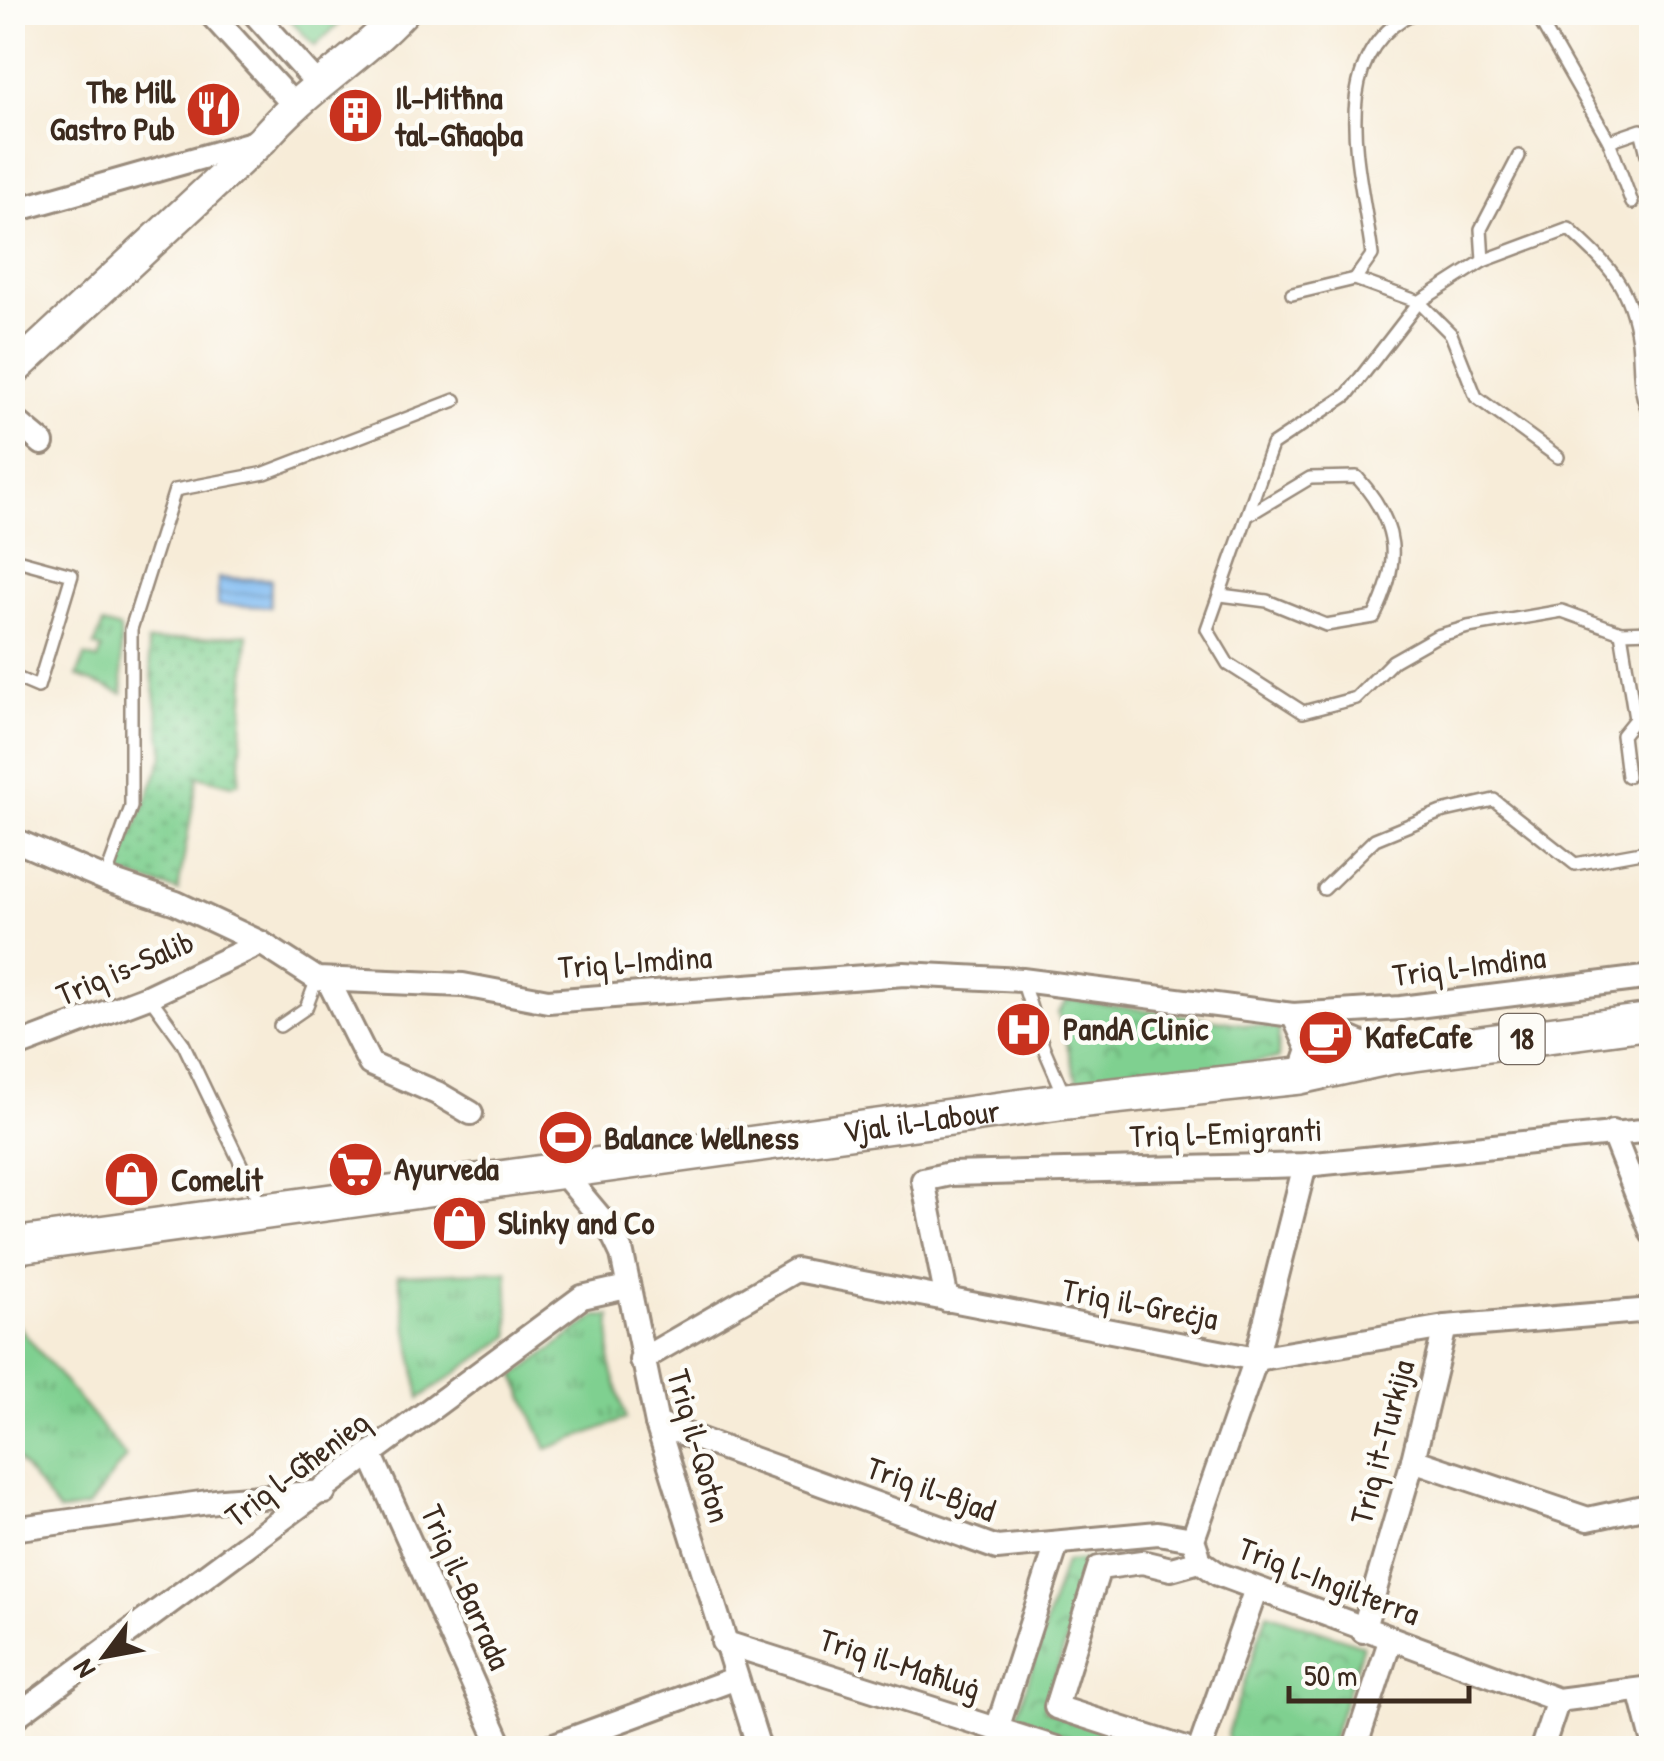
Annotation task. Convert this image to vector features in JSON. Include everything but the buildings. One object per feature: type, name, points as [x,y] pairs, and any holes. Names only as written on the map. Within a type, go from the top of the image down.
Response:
[{"type":"main road","name":"Vjal il-Labour","points":[[12,1246],[562,1173],[1067,1100],[1300,1076],[1392,1056],[1652,1022]]},
{"type":"street","points":[[209,12],[293,104]]},
{"type":"street","points":[[253,12],[317,83]]},
{"type":"street","points":[[12,372],[262,140],[293,104],[379,38],[404,12]]},
{"type":"street","points":[[12,211],[262,140]]},
{"type":"street","points":[[12,418],[42,443]]},
{"type":"street","points":[[12,838],[105,879],[176,903],[261,943],[322,980],[370,1064],[437,1093],[471,1114]]},
{"type":"street","name":"Triq is-Salib","points":[[12,1048],[149,996],[261,943]]},
{"type":"street","name":"Triq l-Imdina","points":[[322,980],[463,986],[548,1002],[904,974],[1022,980],[1293,1014],[1400,1008],[1652,977]]},
{"type":"street","points":[[1293,1014],[1309,1050],[1300,1076]]},
{"type":"street","name":"Triq l-Imdina","points":[[1293,1014],[1392,1056]]},
{"type":"street","name":"Triq l-Emigranti","points":[[947,1300],[923,1180],[950,1174],[1304,1165],[1652,1130]]},
{"type":"street","points":[[1612,1132],[1652,1233]]},
{"type":"street","points":[[1196,1550],[1256,1359],[1304,1165]]},
{"type":"street","name":"Triq il-Qoton","points":[[562,1173],[610,1230],[622,1254],[657,1424],[759,1748]]},
{"type":"street","name":"Triq il-Greċja","points":[[641,1360],[796,1270],[1256,1359],[1445,1327],[1652,1310]]},
{"type":"street","name":"Triq l-Għenieq","points":[[12,1718],[324,1492],[370,1453],[582,1297],[627,1287]]},
{"type":"street","name":"Triq it-Turkija","points":[[1363,1631],[1413,1460],[1445,1327]]},
{"type":"street","name":"Triq il-Bjad","points":[[657,1424],[997,1548],[1158,1533],[1196,1550]]},
{"type":"street","name":"Triq il-Barrada","points":[[370,1453],[502,1748]]},
{"type":"street","points":[[1413,1460],[1588,1519],[1652,1505]]},
{"type":"street","points":[[12,1529],[223,1500],[324,1492]]},
{"type":"street","points":[[997,1728],[1057,1544]]},
{"type":"street","name":"Triq l-Ingilterra","points":[[1183,1748],[1056,1706],[1099,1568],[1142,1562],[1171,1569],[1196,1550],[1218,1574],[1363,1631],[1558,1700],[1646,1689]]},
{"type":"street","points":[[1200,1748],[1256,1589]]},
{"type":"street","points":[[1356,1748],[1390,1640]]},
{"type":"street","name":"Triq il-Maħluġ","points":[[724,1642],[1056,1748]]},
{"type":"street","points":[[546,1748],[734,1678]]},
{"type":"street","points":[[1646,1689],[1652,1736]]},
{"type":"street","points":[[1542,1748],[1558,1700]]},
{"type":"lane","points":[[1354,278],[1372,255],[1354,87],[1370,47],[1415,12]]},
{"type":"lane","points":[[1535,12],[1609,141],[1632,203]]},
{"type":"lane","points":[[1609,141],[1641,130],[1652,174]]},
{"type":"lane","points":[[1483,261],[1481,229],[1519,156]]},
{"type":"lane","points":[[1652,418],[1639,388],[1638,339],[1619,275],[1570,229],[1483,261],[1418,302],[1347,396],[1272,445],[1207,630],[1228,664],[1304,712],[1356,698],[1392,661],[1437,636],[1468,627],[1562,610],[1621,632],[1652,630]]},
{"type":"lane","points":[[1292,294],[1354,278],[1418,302],[1451,334],[1476,396],[1558,457]]},
{"type":"lane","points":[[105,879],[131,807],[131,630],[175,490],[266,473],[456,400]]},
{"type":"lane","points":[[1221,596],[1267,601],[1326,625],[1374,617],[1392,581],[1391,535],[1378,500],[1357,477],[1310,478],[1248,516]]},
{"type":"lane","points":[[12,580],[18,560],[72,575],[38,687],[12,676]]},
{"type":"lane","points":[[1621,632],[1635,719],[1622,735],[1627,776]]},
{"type":"lane","points":[[1324,888],[1375,839],[1442,812],[1494,800],[1575,864],[1652,850]]},
{"type":"lane","points":[[280,1026],[306,1008],[322,980]]},
{"type":"lane","points":[[1022,980],[1042,1046],[1067,1100]]},
{"type":"lane","points":[[149,996],[183,1043],[263,1210]]},
{"type":"green space","points":[[283,13],[351,13],[315,46]]},
{"type":"green space","points":[[103,624],[120,629],[123,694],[77,676],[85,656],[98,660],[102,649],[94,646]]},
{"type":"green space","points":[[248,634],[239,782],[232,785],[198,776],[178,891],[118,873],[164,754],[147,642]]},
{"type":"green space","points":[[1068,999],[1279,1029],[1278,1059],[1078,1084],[1058,1013]]},
{"type":"green space","points":[[507,1271],[510,1336],[420,1398],[398,1275]]},
{"type":"green space","points":[[597,1316],[611,1316],[610,1363],[626,1419],[547,1449],[515,1376]]},
{"type":"green space","points":[[12,1318],[126,1457],[88,1507],[59,1512],[13,1453]]},
{"type":"green space","points":[[1094,1559],[1044,1709],[1156,1748],[1104,1748],[1016,1719],[1065,1562]]},
{"type":"green space","points":[[1267,1613],[1363,1645],[1329,1748],[1230,1748],[1227,1735]]},
{"type":"water","points":[[218,578],[271,579],[270,607],[218,605]]},
{"type":"place","name":"The Mill Gastro Pub","points":[[214,110]]},
{"type":"place","name":"Il-Mitħna tal-Għaqba","points":[[356,116]]},
{"type":"place","name":"PandA Clinic","points":[[1024,1029]]},
{"type":"place","name":"KafeCafe","points":[[1326,1037]]},
{"type":"place","name":"Balance Wellness","points":[[565,1138]]},
{"type":"place","name":"Ayurveda","points":[[355,1169]]},
{"type":"place","name":"Comelit","points":[[132,1180]]},
{"type":"place","name":"Slinky and Co","points":[[459,1223]]}]
